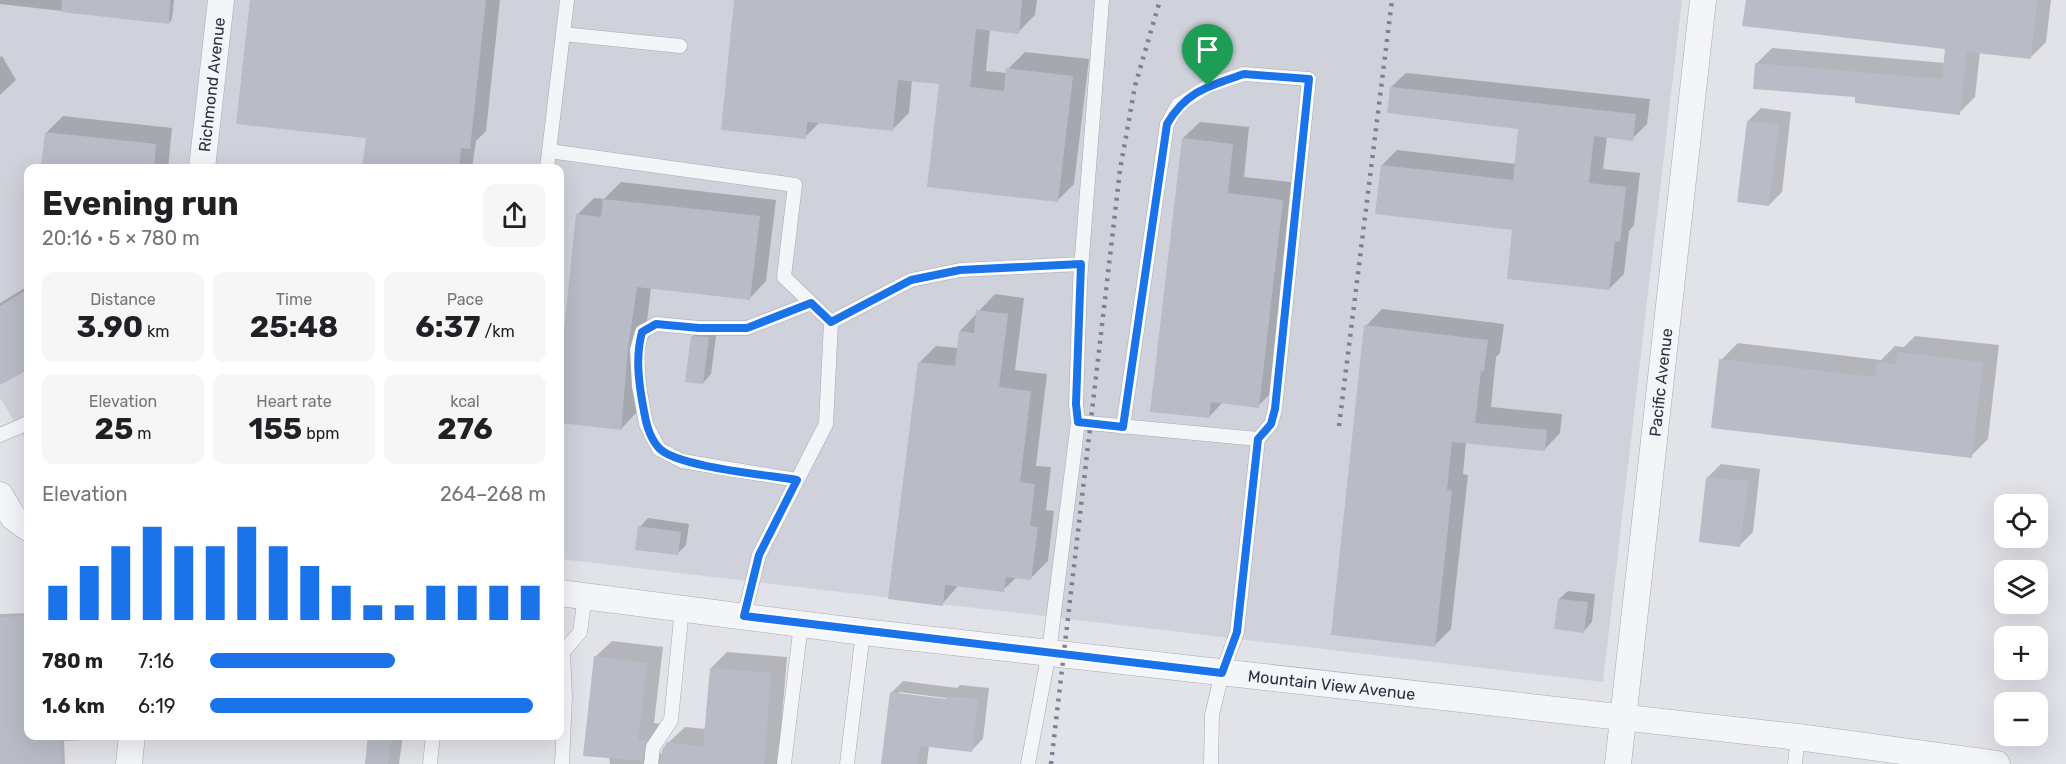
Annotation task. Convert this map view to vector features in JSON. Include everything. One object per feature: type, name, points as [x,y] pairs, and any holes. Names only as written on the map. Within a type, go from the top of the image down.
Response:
[{"type":"street","name":"Richmond Avenue","points":[[202,164],[221,0]]},
{"type":"street","name":"Pacific Avenue","points":[[1618,764],[1621,718],[1703,0]]},
{"type":"street","points":[[0,495],[14,523]]},
{"type":"street","name":"Mountain View Avenue","points":[[564,593],[863,632],[1798,736],[1997,764]]},
{"type":"street","points":[[129,764],[131,740]]},
{"type":"lane","points":[[548,164],[567,0]]},
{"type":"lane","points":[[1028,764],[1049,652],[1078,422],[1076,404],[1081,264],[1102,0]]},
{"type":"lane","points":[[563,34],[680,46]]},
{"type":"lane","points":[[1123,427],[1167,124],[1178,105],[1208,86],[1244,74],[1309,79],[1275,409],[1271,424],[1258,439],[1237,632],[1222,673],[1212,715],[1211,764]]},
{"type":"lane","points":[[549,152],[795,185],[784,277],[831,322],[826,424],[759,555],[744,616]]},
{"type":"lane","points":[[831,322],[911,280],[960,270],[1081,264]]},
{"type":"lane","points":[[797,480],[682,461],[659,449],[646,424],[637,350],[642,332],[656,324],[699,328],[747,328],[811,303]]},
{"type":"lane","points":[[1078,422],[1258,439]]},
{"type":"lane","points":[[0,435],[24,425]]},
{"type":"lane","points":[[564,646],[580,632],[585,596]]},
{"type":"lane","points":[[651,764],[653,747],[671,720],[682,608]]},
{"type":"lane","points":[[784,764],[801,624]]},
{"type":"lane","points":[[847,764],[863,632]]},
{"type":"lane","points":[[564,686],[564,720]]},
{"type":"lane","points":[[1795,764],[1798,736]]},
{"type":"lane","points":[[430,764],[433,740]]},
{"type":"lane","points":[[562,764],[563,740]]},
{"type":"shaded area","points":[[0,0],[1682,0],[1603,682],[564,559],[564,164],[24,164],[24,437],[0,398]]},
{"type":"building","points":[[62,0],[170,0],[169,24],[61,12]]},
{"type":"building","points":[[250,0],[486,0],[470,149],[461,148],[459,164],[363,164],[366,138],[236,124]]},
{"type":"building","points":[[734,0],[1022,0],[1019,34],[976,29],[970,87],[1004,91],[1006,68],[1073,76],[1058,202],[927,187],[939,84],[898,80],[893,131],[807,122],[806,139],[721,130]]},
{"type":"building","points":[[1746,0],[2037,0],[2031,59],[1967,52],[1960,115],[1855,103],[1855,97],[1753,89],[1755,63],[1942,79],[1945,49],[1742,26]]},
{"type":"building","points":[[1390,87],[1636,114],[1633,141],[1594,136],[1589,183],[1626,187],[1620,242],[1615,241],[1609,290],[1507,279],[1512,230],[1375,214],[1381,165],[1513,180],[1518,129],[1387,113]]},
{"type":"building","points":[[1747,121],[1779,124],[1769,206],[1737,202]]},
{"type":"building","points":[[45,132],[156,144],[154,164],[41,164]]},
{"type":"building","points":[[1182,138],[1233,144],[1228,193],[1283,200],[1259,408],[1211,402],[1209,418],[1150,412]]},
{"type":"building","points":[[603,199],[760,216],[750,300],[637,287],[628,348],[621,430],[564,423],[564,330],[576,214],[601,217]]},
{"type":"building","points":[[24,291],[24,372],[0,385],[0,306]]},
{"type":"building","points":[[976,310],[1008,314],[999,387],[1031,391],[1020,482],[1035,484],[1030,526],[1038,527],[1031,580],[1006,577],[1004,592],[945,585],[943,606],[888,599],[918,362],[955,366],[959,331],[974,333]]},
{"type":"building","points":[[1364,325],[1488,340],[1484,371],[1481,371],[1475,423],[1547,430],[1545,451],[1452,442],[1447,490],[1452,491],[1435,647],[1331,635]]},
{"type":"building","points":[[691,336],[709,337],[703,384],[685,382]]},
{"type":"building","points":[[1897,352],[1983,362],[1972,458],[1711,428],[1719,359],[1875,377],[1877,362],[1896,364]]},
{"type":"building","points":[[1706,477],[1748,481],[1740,547],[1699,542]]},
{"type":"building","points":[[638,526],[681,532],[678,555],[635,550]]},
{"type":"building","points":[[1558,599],[1588,602],[1584,633],[1554,629]]},
{"type":"building","points":[[24,616],[24,740],[60,740],[61,764],[0,764],[0,617]]},
{"type":"building","points":[[594,656],[647,663],[638,739],[647,740],[642,761],[583,756]]},
{"type":"building","points":[[710,668],[771,673],[764,764],[660,764],[662,750],[667,742],[703,747]]},
{"type":"building","points":[[890,692],[946,699],[947,696],[978,699],[972,752],[920,746],[917,764],[881,764]]},
{"type":"building","points":[[367,740],[391,740],[388,764],[365,764]]},
{"type":"railway","points":[[1051,764],[1120,170],[1135,86],[1160,0]]},
{"type":"railway","points":[[1339,426],[1392,0]]},
{"type":"route","points":[[1244,74],[1309,79],[1275,409],[1271,424],[1258,439],[1237,632],[1222,673],[744,616],[759,555],[797,480],[682,461],[659,449],[646,424],[639,386],[637,350],[642,332],[656,324],[699,328],[747,328],[811,303],[831,322],[911,280],[960,270],[1081,264],[1076,404],[1078,422],[1123,427],[1167,124],[1178,105],[1208,86],[1244,74]]}]
